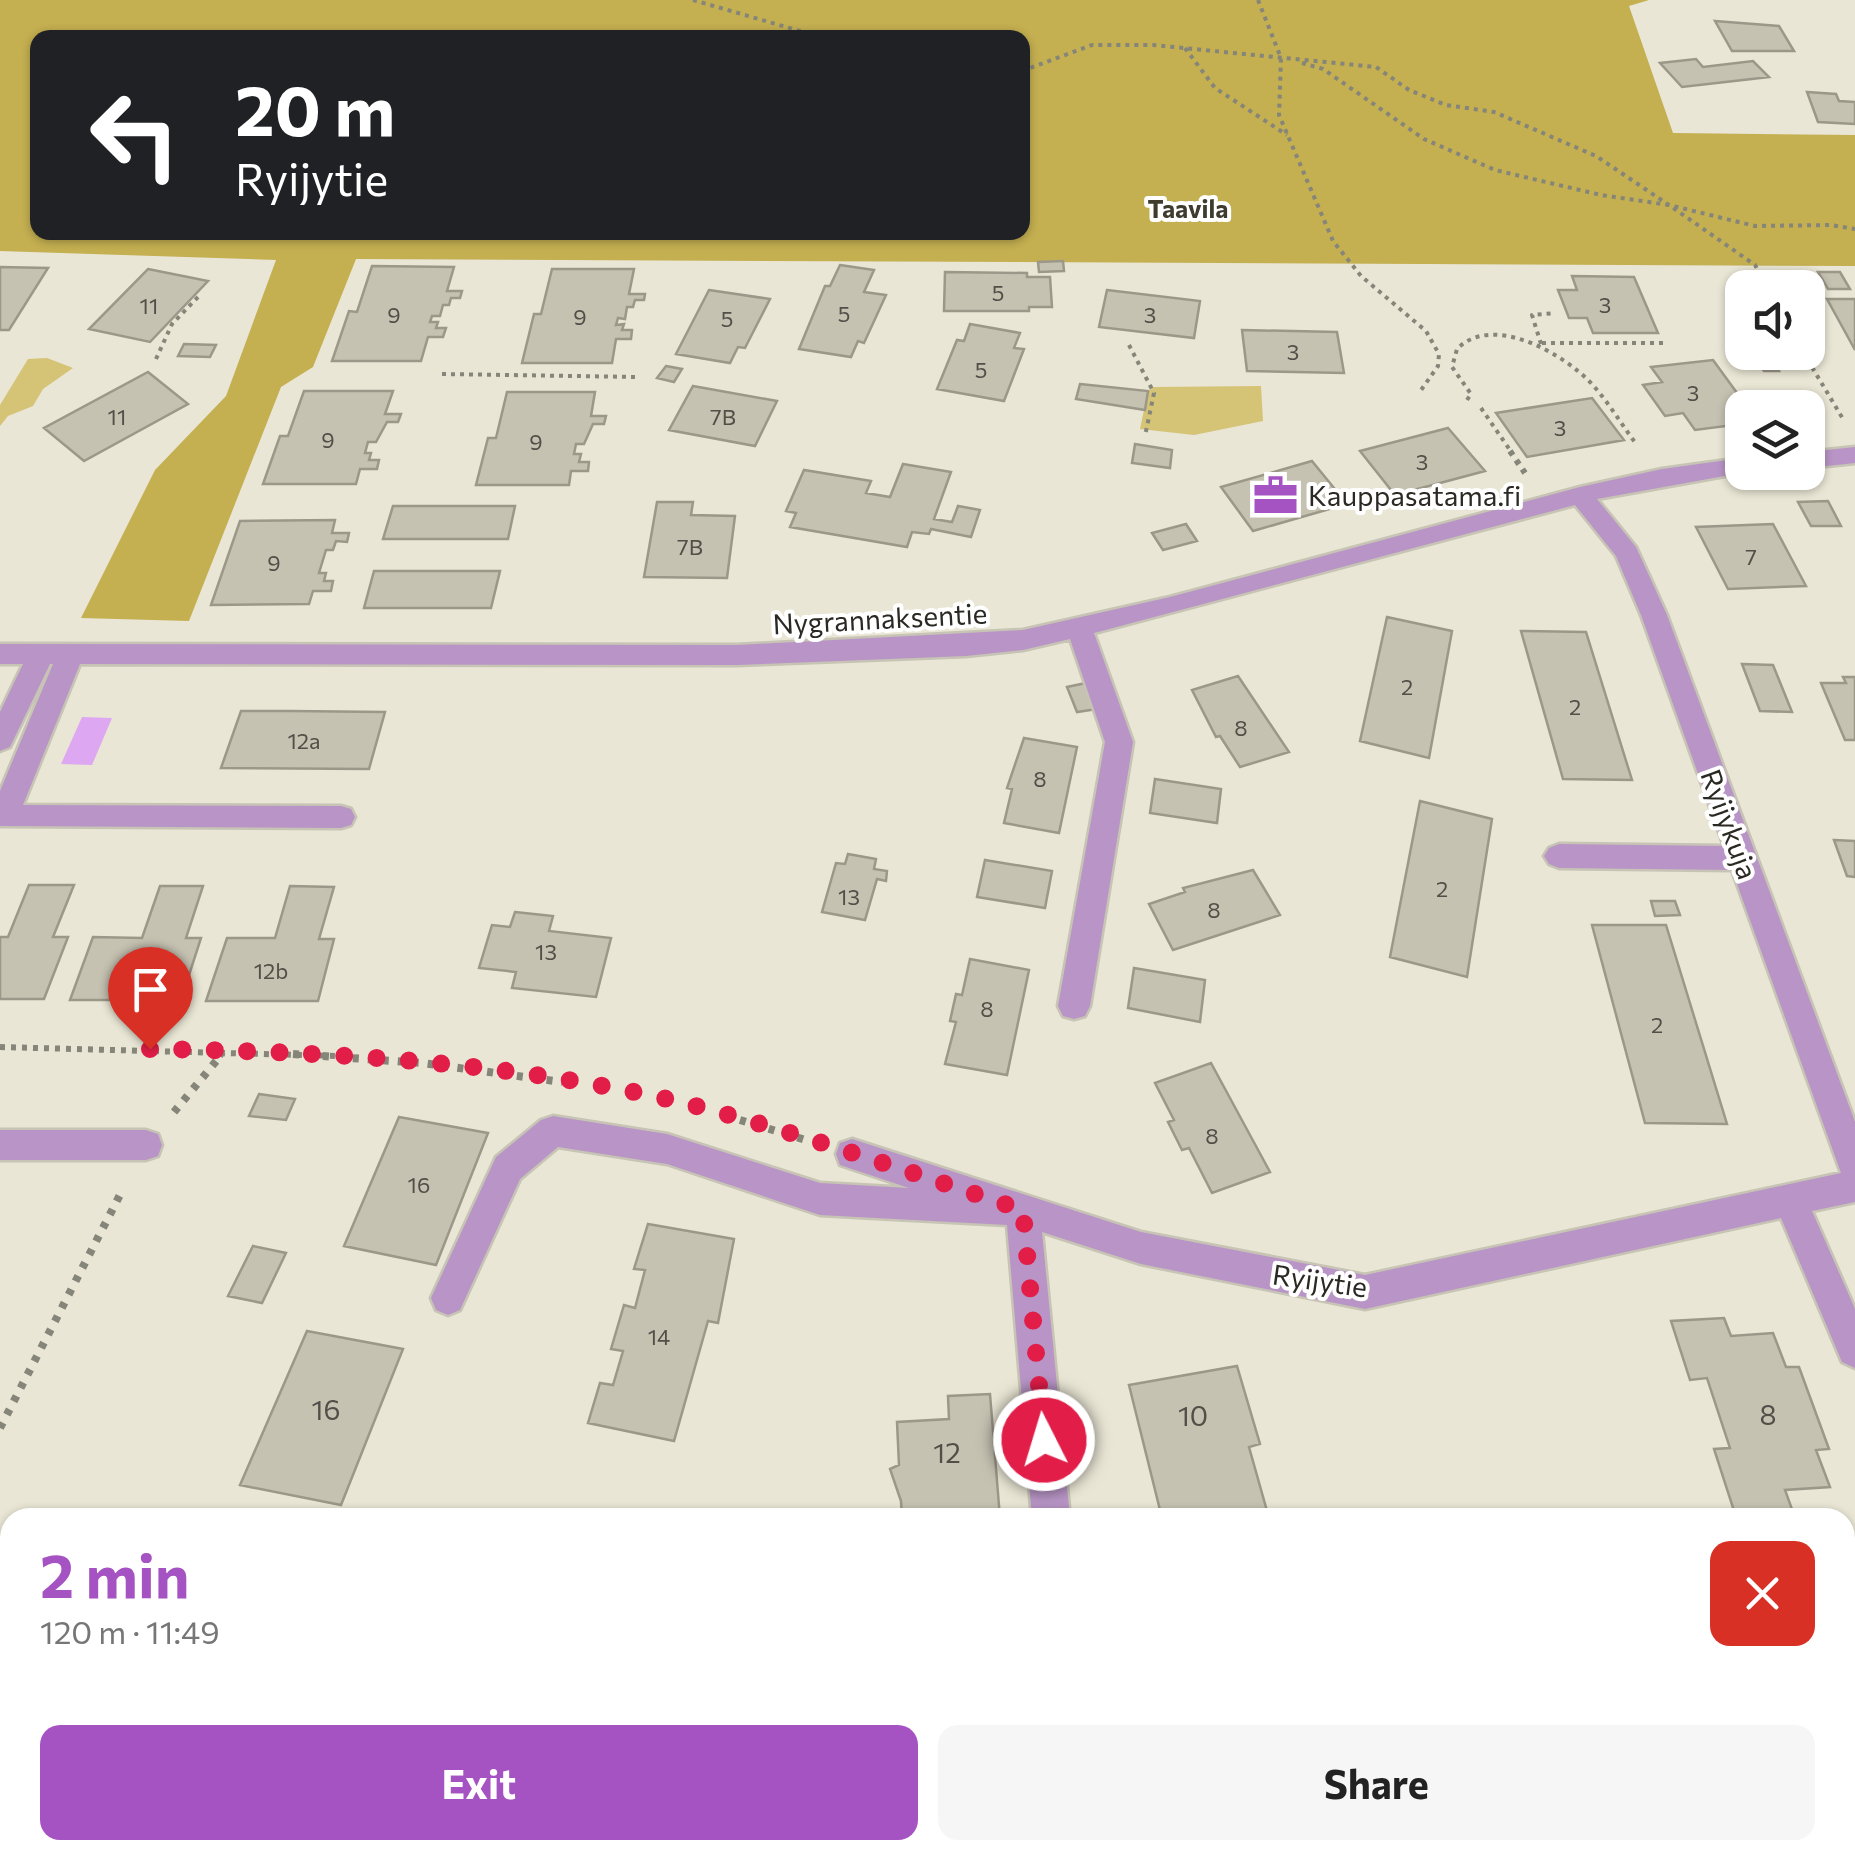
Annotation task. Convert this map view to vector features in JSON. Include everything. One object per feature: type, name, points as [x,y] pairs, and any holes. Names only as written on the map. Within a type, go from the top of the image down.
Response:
[{"type":"street","points":[[1825,458],[1855,455]]},
{"type":"street","name":"Nygrannaksentie","points":[[0,654],[736,655],[966,646],[1080,629],[1580,495],[1725,468]]},
{"type":"street","name":"Ryijykuja","points":[[1580,495],[1627,553],[1654,615],[1855,1167]]},
{"type":"street","points":[[1074,1006],[1118,742],[1080,629]]},
{"type":"street","points":[[0,740],[55,654]]},
{"type":"street","points":[[55,654],[4,816],[341,817]]},
{"type":"street","points":[[1559,856],[1742,858]]},
{"type":"street","points":[[448,1298],[508,1168],[553,1131],[667,1149],[820,1199],[1023,1210],[1049,1508]]},
{"type":"street","points":[[0,1145],[146,1145]]},
{"type":"street","name":"Ryijytie","points":[[852,1154],[1141,1248],[1364,1292],[1855,1186]]},
{"type":"street","points":[[1792,1201],[1855,1350]]},
{"type":"path","points":[[693,0],[796,30]]},
{"type":"path","points":[[1258,0],[1282,58],[1278,115],[1334,240],[1361,276],[1426,331],[1439,354],[1438,366],[1419,393]]},
{"type":"path","points":[[1030,68],[1092,45],[1185,48],[1376,67],[1410,90],[1446,105],[1494,112],[1596,156],[1759,270]]},
{"type":"path","points":[[1185,48],[1215,88],[1288,136]]},
{"type":"path","points":[[1282,58],[1324,69],[1424,139],[1495,170],[1755,226],[1831,225],[1855,229]]},
{"type":"path","points":[[156,359],[172,324],[198,297]]},
{"type":"path","points":[[1554,313],[1532,316],[1540,345],[1586,378],[1637,445],[1652,443]]},
{"type":"path","points":[[1467,400],[1470,394],[1452,367],[1452,356],[1467,340],[1500,336],[1540,345],[1666,343]]},
{"type":"path","points":[[1129,344],[1154,393],[1145,436]]},
{"type":"path","points":[[1813,370],[1834,410],[1845,420]]},
{"type":"path","points":[[442,374],[638,377]]},
{"type":"path","points":[[1481,408],[1514,456]]},
{"type":"path","points":[[0,1047],[225,1050],[500,1071],[573,1084]]},
{"type":"path","points":[[0,1428],[146,1145],[225,1050]]},
{"type":"path","points":[[720,1114],[852,1154]]},
{"type":"shaded area","points":[[0,0],[1649,0],[1629,6],[1673,133],[1855,135],[1855,266],[356,259],[313,367],[281,387],[189,621],[81,618],[155,470],[226,396],[276,260],[0,251]]},
{"type":"shaded area","points":[[47,358],[73,368],[43,389],[33,406],[8,416],[0,426],[0,405],[28,359]]},
{"type":"shaded area","points":[[1261,386],[1263,421],[1194,435],[1140,429],[1148,391],[1154,387]]},
{"type":"shaded area","points":[[82,717],[112,718],[92,765],[61,764]]},
{"type":"building","points":[[1715,21],[1779,26],[1794,51],[1732,51]]},
{"type":"building","points":[[1696,59],[1703,67],[1753,61],[1769,77],[1682,87],[1660,63]]},
{"type":"building","points":[[1807,92],[1836,94],[1839,101],[1855,102],[1855,124],[1818,122]]},
{"type":"building","points":[[1063,261],[1064,271],[1039,272],[1038,262]]},
{"type":"building","points":[[840,265],[874,270],[864,292],[886,295],[864,343],[858,341],[851,357],[799,349],[825,286],[830,286]]},
{"type":"building","points":[[372,266],[454,267],[447,291],[462,291],[460,298],[451,298],[449,305],[443,305],[440,316],[432,316],[430,322],[438,322],[436,328],[446,328],[443,337],[428,337],[421,361],[332,361],[349,311],[357,312]]},
{"type":"building","points":[[0,267],[48,268],[9,330],[0,330]]},
{"type":"building","points":[[148,269],[208,281],[150,342],[89,329]]},
{"type":"building","points":[[552,269],[634,269],[629,294],[645,294],[644,300],[635,300],[633,307],[627,307],[625,319],[618,318],[616,325],[624,324],[622,330],[632,330],[631,339],[616,339],[612,363],[522,363],[534,314],[541,314]]},
{"type":"building","points":[[945,272],[1050,277],[1052,307],[1029,307],[1029,311],[944,311]]},
{"type":"building","points":[[1825,272],[1840,272],[1850,289],[1828,289]]},
{"type":"building","points":[[1572,276],[1634,277],[1658,333],[1593,333],[1587,318],[1569,318],[1558,290],[1577,290]]},
{"type":"building","points":[[709,290],[770,299],[745,348],[738,347],[730,363],[676,354]]},
{"type":"building","points":[[1107,290],[1200,301],[1194,338],[1099,327]]},
{"type":"building","points":[[1827,299],[1855,299],[1855,350]]},
{"type":"building","points":[[970,324],[1020,333],[1014,348],[1024,349],[1004,401],[937,389],[957,340],[964,341]]},
{"type":"building","points":[[1242,330],[1337,332],[1344,373],[1247,371]]},
{"type":"building","points":[[184,344],[216,345],[210,357],[178,356]]},
{"type":"building","points":[[1713,360],[1735,390],[1725,390],[1725,426],[1695,430],[1683,413],[1665,416],[1643,385],[1662,382],[1651,367]]},
{"type":"building","points":[[666,366],[682,369],[674,382],[657,378]]},
{"type":"building","points":[[148,372],[188,404],[84,461],[44,428]]},
{"type":"building","points":[[1080,384],[1148,391],[1145,410],[1076,399]]},
{"type":"building","points":[[693,386],[777,401],[755,446],[669,430]]},
{"type":"building","points":[[304,391],[393,391],[385,414],[401,414],[398,422],[387,422],[376,442],[368,442],[365,453],[371,453],[369,460],[379,460],[377,469],[360,469],[356,484],[263,484],[280,436],[288,436]]},
{"type":"building","points":[[507,392],[595,392],[591,416],[606,416],[604,424],[593,424],[584,444],[576,444],[574,454],[581,454],[579,462],[589,462],[588,471],[571,471],[569,485],[476,485],[488,438],[496,438]]},
{"type":"building","points":[[1592,398],[1624,440],[1527,457],[1496,413]]},
{"type":"building","points":[[1448,428],[1485,471],[1395,495],[1360,451]]},
{"type":"building","points":[[1135,444],[1172,450],[1170,468],[1132,463]]},
{"type":"building","points":[[1312,461],[1347,504],[1253,531],[1221,487]]},
{"type":"building","points":[[903,464],[951,472],[934,519],[952,522],[958,506],[980,510],[971,537],[931,529],[929,534],[912,532],[907,547],[790,527],[796,513],[786,511],[804,470],[871,481],[866,493],[890,497]]},
{"type":"building","points":[[1828,501],[1841,526],[1811,526],[1798,502]]},
{"type":"building","points":[[657,502],[693,502],[691,515],[735,516],[727,578],[644,577]]},
{"type":"building","points":[[393,506],[515,506],[508,539],[383,539]]},
{"type":"building","points":[[335,520],[332,533],[349,533],[347,542],[336,541],[333,550],[326,550],[319,573],[326,573],[324,581],[333,581],[331,591],[313,591],[309,604],[211,605],[240,521]]},
{"type":"building","points":[[1186,524],[1197,541],[1163,550],[1152,533]]},
{"type":"building","points":[[1773,524],[1806,586],[1728,589],[1696,527]]},
{"type":"building","points":[[374,571],[500,571],[491,608],[364,608]]},
{"type":"building","points":[[1387,617],[1452,631],[1429,758],[1360,741]]},
{"type":"building","points":[[1521,631],[1586,632],[1632,780],[1563,779]]},
{"type":"building","points":[[1742,664],[1773,665],[1792,712],[1760,711]]},
{"type":"building","points":[[1238,676],[1289,752],[1240,767],[1220,736],[1216,737],[1192,690]]},
{"type":"building","points":[[1843,677],[1855,677],[1855,740],[1845,740],[1821,683],[1846,683]]},
{"type":"building","points":[[1086,683],[1097,709],[1077,712],[1067,687]]},
{"type":"building","points":[[241,711],[385,712],[369,769],[221,768]]},
{"type":"building","points":[[1024,738],[1077,747],[1059,833],[1004,823],[1012,789],[1007,788]]},
{"type":"building","points":[[1155,779],[1221,789],[1217,823],[1150,813]]},
{"type":"building","points":[[1420,801],[1492,819],[1467,977],[1390,957]]},
{"type":"building","points":[[1834,840],[1855,841],[1855,877],[1847,876]]},
{"type":"building","points":[[848,854],[876,859],[874,869],[887,871],[886,881],[877,879],[865,920],[822,912],[836,863],[845,864]]},
{"type":"building","points":[[985,860],[1052,871],[1045,908],[977,897]]},
{"type":"building","points":[[1253,870],[1280,915],[1173,950],[1149,904],[1185,892],[1183,888]]},
{"type":"building","points":[[29,885],[74,885],[53,937],[68,937],[44,999],[0,999],[0,937],[8,937]]},
{"type":"building","points":[[160,886],[203,886],[186,938],[201,938],[181,1000],[70,1000],[93,937],[142,938]]},
{"type":"building","points":[[290,886],[334,887],[319,939],[334,939],[318,1001],[206,1001],[227,938],[275,938]]},
{"type":"building","points":[[1651,901],[1675,901],[1680,915],[1655,916]]},
{"type":"building","points":[[515,912],[553,916],[549,931],[611,938],[596,997],[512,988],[516,972],[479,968],[492,925],[510,927]]},
{"type":"building","points":[[1592,925],[1666,925],[1727,1124],[1645,1123]]},
{"type":"building","points":[[970,959],[1029,970],[1007,1075],[945,1064],[956,1022],[950,1021],[956,994],[962,995]]},
{"type":"building","points":[[1134,968],[1205,980],[1200,1022],[1128,1008]]},
{"type":"building","points":[[1211,1063],[1270,1172],[1212,1193],[1189,1148],[1182,1150],[1168,1122],[1174,1120],[1155,1083]]},
{"type":"building","points":[[259,1094],[295,1099],[286,1120],[249,1116]]},
{"type":"building","points":[[399,1117],[488,1133],[436,1265],[344,1246]]},
{"type":"building","points":[[648,1224],[734,1239],[718,1323],[708,1321],[674,1441],[588,1423],[600,1383],[613,1385],[623,1351],[611,1349],[624,1305],[635,1308],[645,1270],[634,1269]]},
{"type":"building","points":[[253,1246],[286,1253],[262,1303],[228,1296]]},
{"type":"building","points":[[1724,1318],[1731,1336],[1773,1333],[1786,1367],[1799,1367],[1829,1449],[1816,1450],[1830,1487],[1785,1490],[1792,1508],[1733,1508],[1714,1449],[1730,1448],[1707,1378],[1690,1380],[1671,1321]]},
{"type":"building","points":[[307,1331],[403,1349],[341,1505],[240,1485]]},
{"type":"building","points":[[1237,1366],[1260,1444],[1249,1447],[1266,1508],[1160,1508],[1129,1385]]},
{"type":"building","points":[[990,1394],[999,1508],[901,1508],[890,1469],[899,1465],[897,1422],[949,1419],[948,1396]]},
{"type":"place","name":"Kauppasatama.fi","points":[[1275,495]]},
{"type":"district","name":"Taavila","points":[[1188,208]]},
{"type":"route","points":[[150,1049],[272,1050],[500,1071],[682,1103],[1023,1210],[1044,1440]]}]
